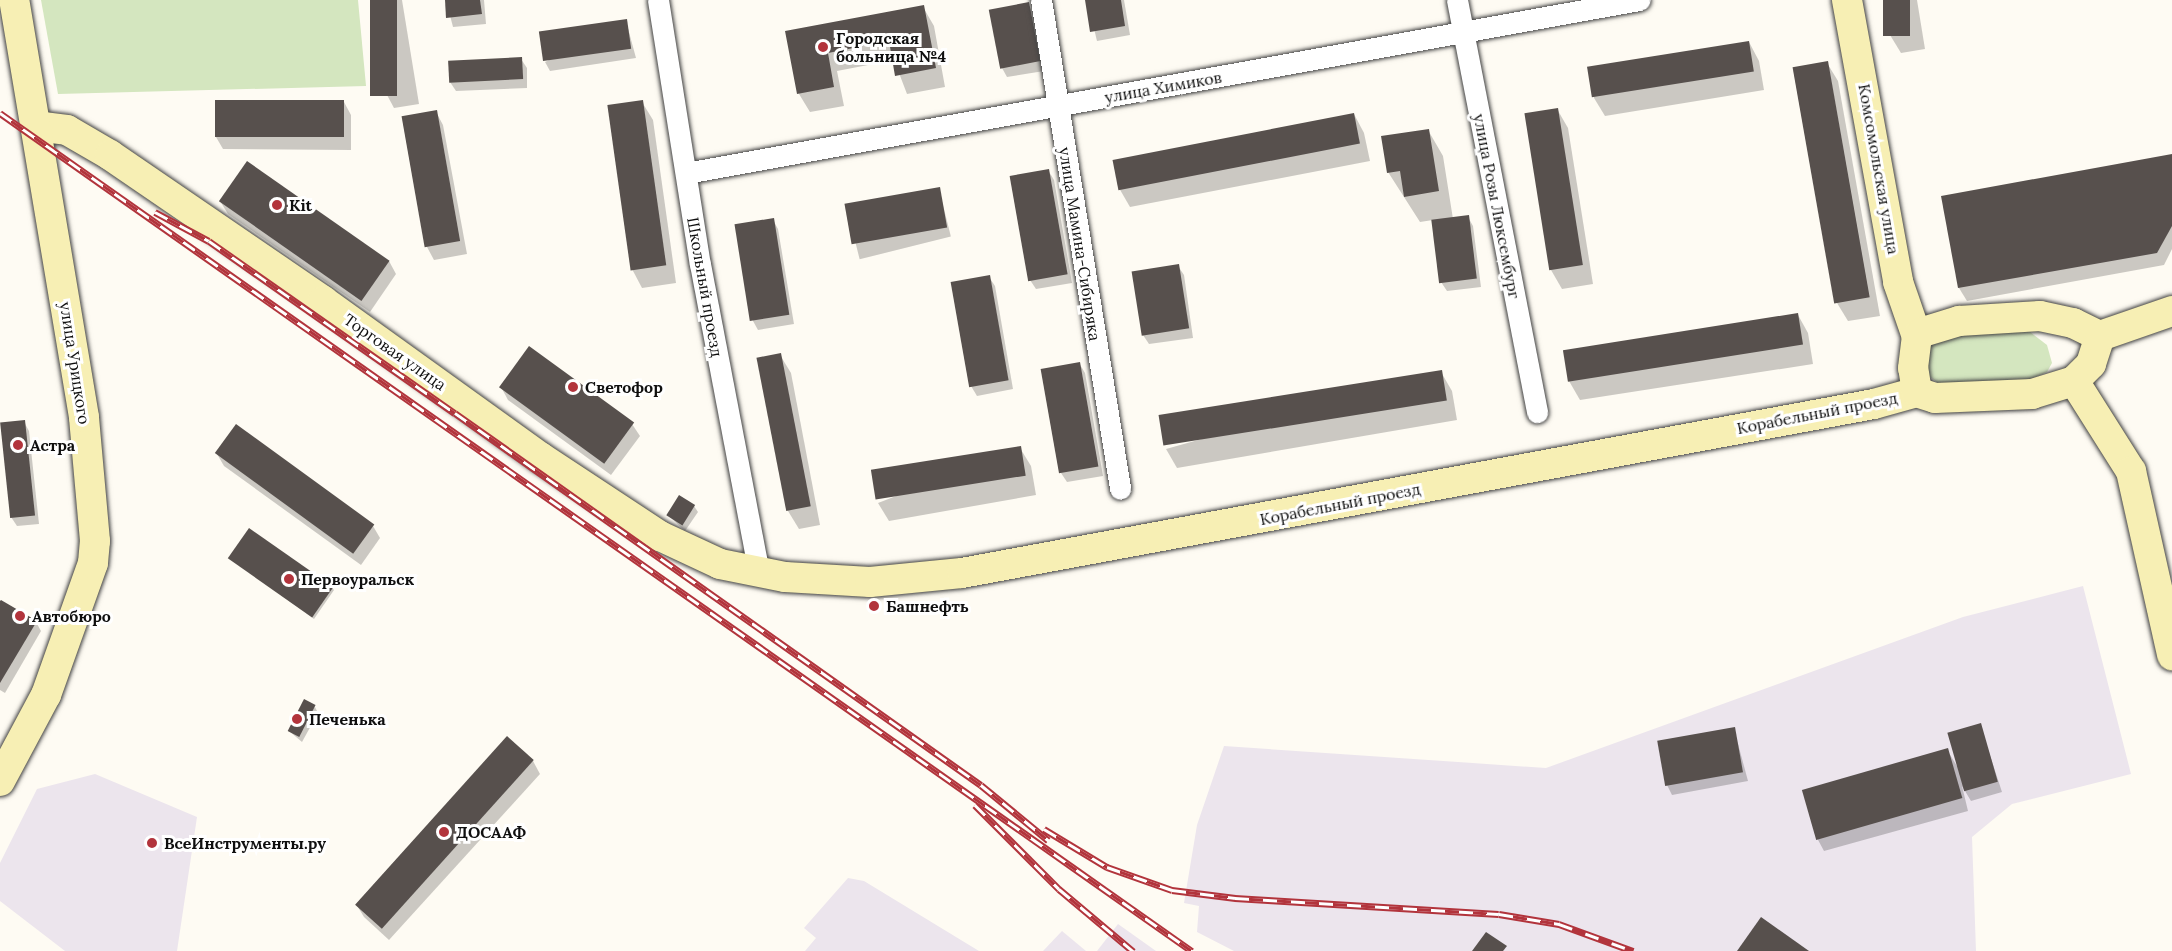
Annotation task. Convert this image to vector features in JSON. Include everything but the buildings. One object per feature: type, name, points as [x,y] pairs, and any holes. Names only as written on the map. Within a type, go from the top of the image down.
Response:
[{"type":"street","name":"улица Урицкого","points":[[0,782],[46,695],[93,563],[95,541],[84,417],[14,0]]},
{"type":"street","name":"Школьный проезд","points":[[658,0],[686,173],[759,573]]},
{"type":"street","name":"улица Мамина-Сибиряка","points":[[1041,0],[1120,489]]},
{"type":"street","name":"улица Розы Люксембург","points":[[1457,0],[1537,412]]},
{"type":"street","name":"улица Химиков","points":[[686,173],[1639,0]]},
{"type":"street","name":"Комсомольская улица","points":[[1847,0],[1898,282],[1917,337]]},
{"type":"street","name":"Торговая улица","points":[[35,126],[67,130],[110,155],[323,301],[540,457],[660,537],[720,564],[759,573]]},
{"type":"street","points":[[2100,336],[2091,364],[2074,381],[2032,394],[1935,398],[1917,392],[1913,368],[1917,337],[1933,327],[1959,321],[2040,316],[2073,323],[2100,336],[2172,311]]},
{"type":"street","points":[[2074,381],[2131,471],[2172,655]]},
{"type":"street","name":"Корабельный проезд","points":[[759,573],[812,580],[870,582],[962,573],[1874,404],[1917,392]]},
{"type":"shaded area","points":[[2083,586],[2131,774],[2012,804],[1972,837],[1976,951],[1234,951],[1197,932],[1199,906],[1184,903],[1197,825],[1224,746],[1546,768],[1963,617]]},
{"type":"shaded area","points":[[95,774],[197,817],[177,951],[65,951],[0,901],[0,863],[37,789]]},
{"type":"shaded area","points":[[848,878],[864,881],[979,951],[805,951],[816,938],[804,928]]},
{"type":"shaded area","points":[[1118,924],[1156,951],[1097,951]]},
{"type":"shaded area","points":[[1062,931],[1086,951],[1043,951]]},
{"type":"green space","points":[[41,0],[358,0],[366,86],[58,94]]},
{"type":"green space","points":[[2025,328],[2047,345],[2052,363],[2047,372],[2034,378],[2011,386],[1938,383],[1925,373],[1928,337]]},
{"type":"railway","points":[[0,113],[1192,951]]},
{"type":"railway","points":[[155,212],[209,241],[455,413],[981,785],[1048,840]]},
{"type":"railway","points":[[975,805],[1059,889],[1133,951]]},
{"type":"railway","points":[[1044,829],[1107,867],[1172,890],[1235,898],[1499,914],[1559,924],[1633,951]]},
{"type":"place","name":"Городская больница №4","points":[[823,47]]},
{"type":"place","name":"Kit","points":[[277,205]]},
{"type":"place","name":"Светофор","points":[[573,387]]},
{"type":"place","name":"Астра","points":[[18,445]]},
{"type":"place","name":"Первоуральск","points":[[289,579]]},
{"type":"place","name":"Башнефть","points":[[874,606]]},
{"type":"place","name":"Автобюро","points":[[20,616]]},
{"type":"place","name":"Печенька","points":[[297,719]]},
{"type":"place","name":"ДОСААФ","points":[[444,832]]},
{"type":"place","name":"ВсеИнструменты.ру","points":[[152,843]]}]
